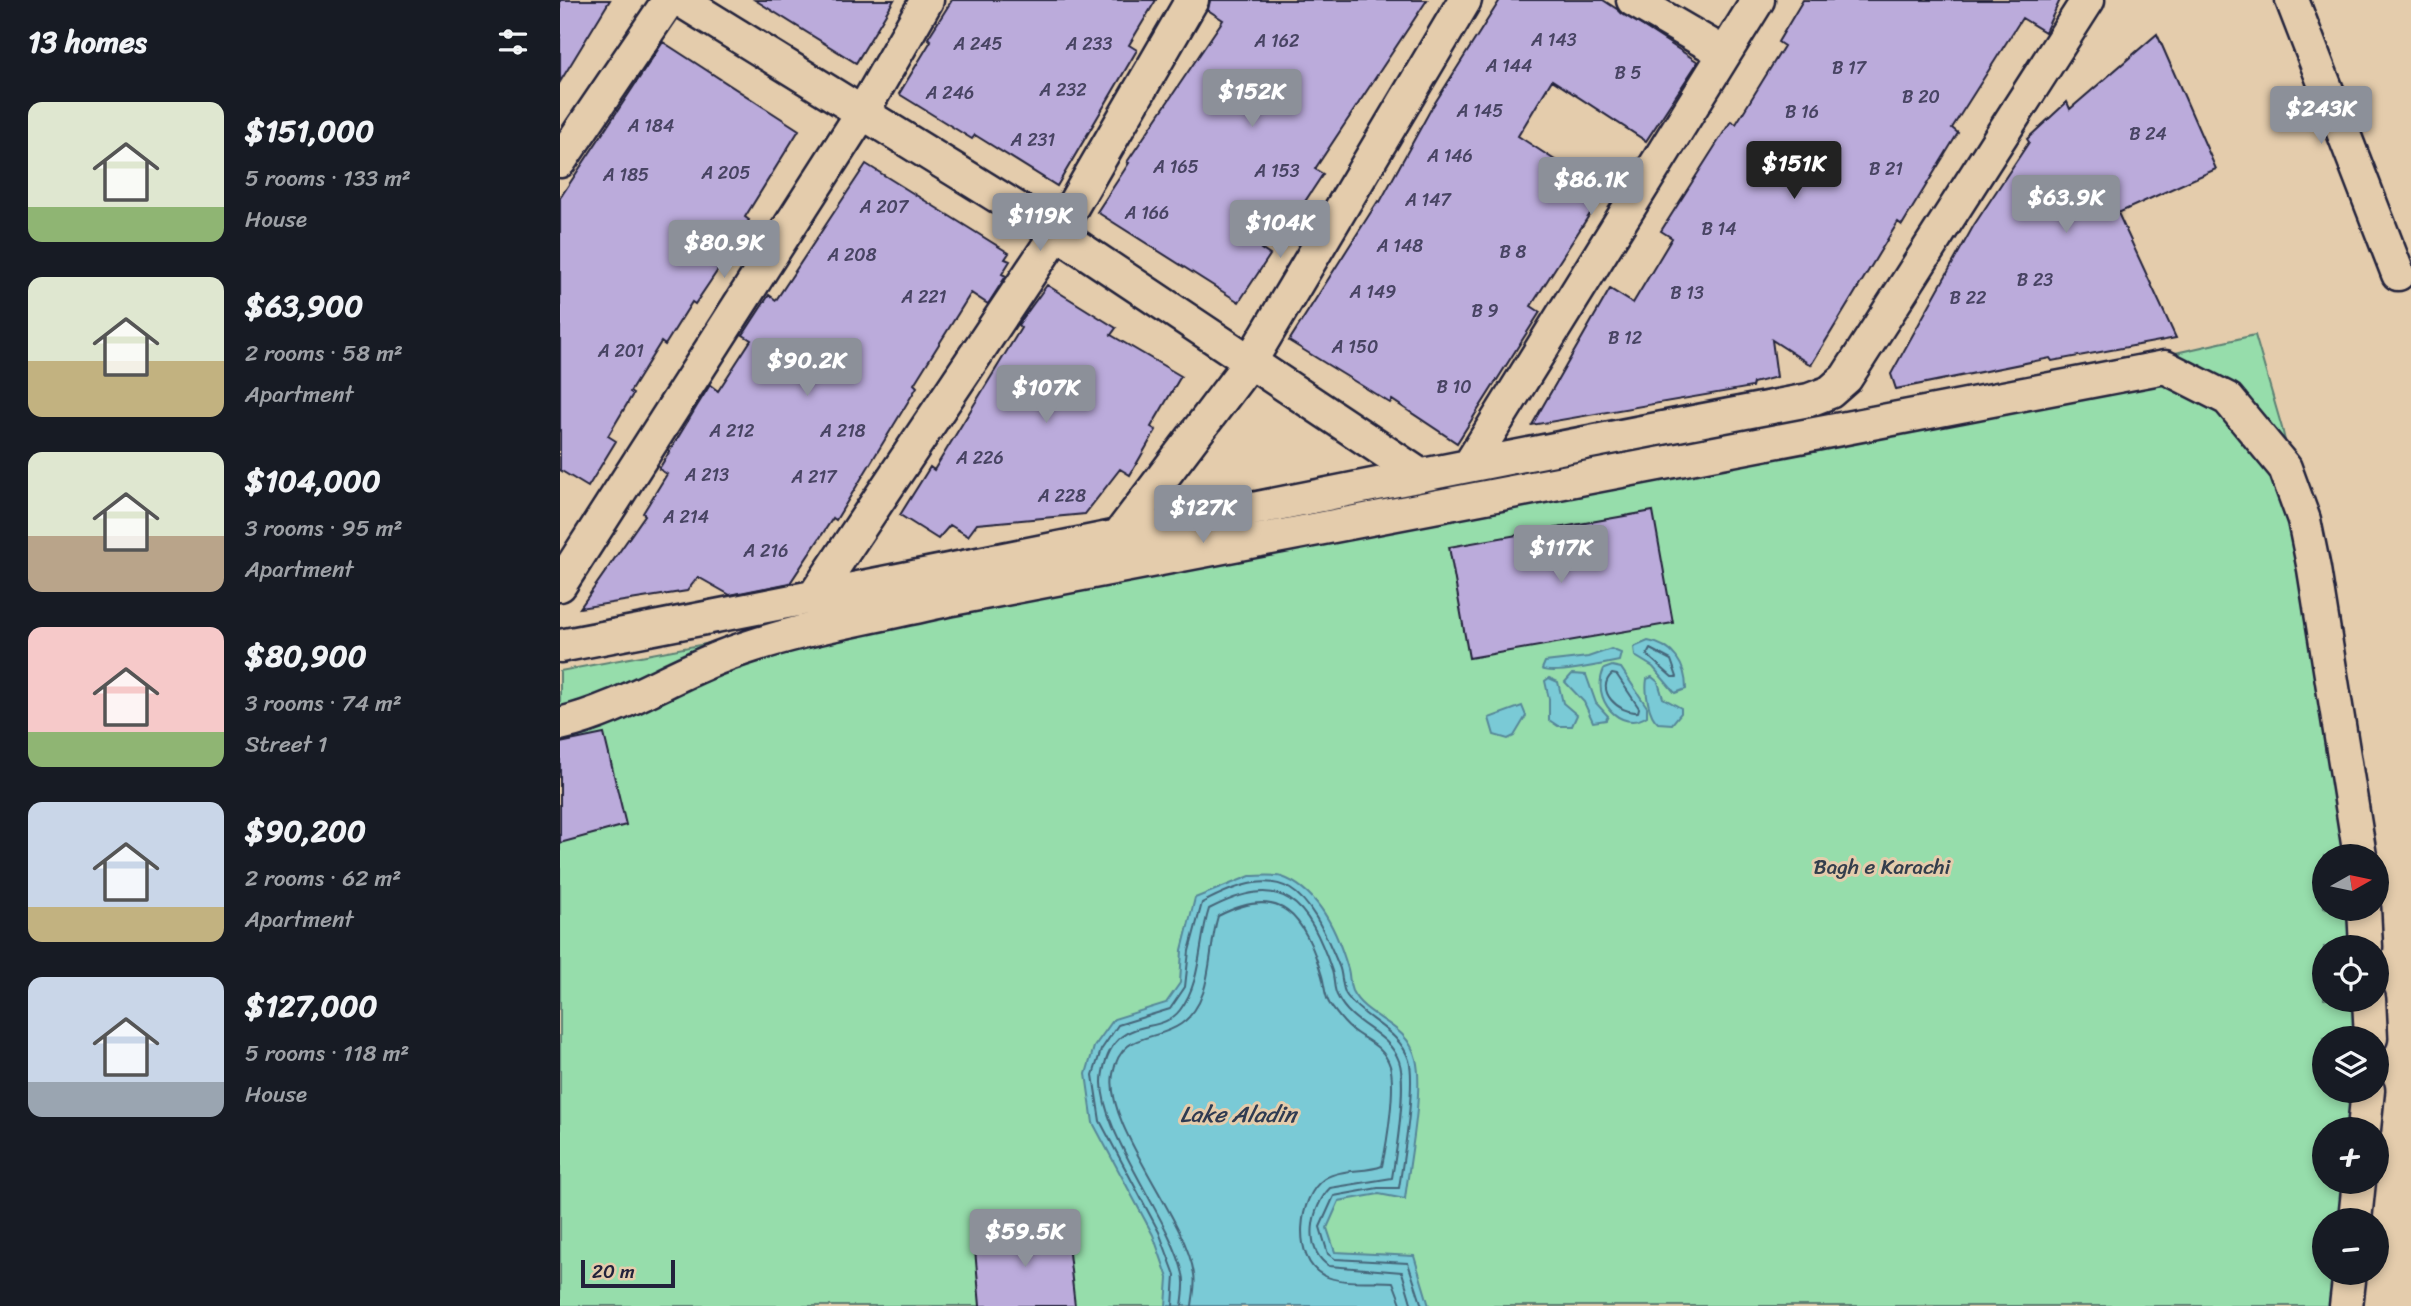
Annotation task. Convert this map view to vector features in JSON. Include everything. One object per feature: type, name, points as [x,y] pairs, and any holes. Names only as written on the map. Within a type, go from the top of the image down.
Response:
[{"type":"street","points":[[560,161],[669,0]]},
{"type":"street","points":[[680,0],[1057,233],[1420,475]]},
{"type":"street","points":[[560,584],[862,113],[927,0]]},
{"type":"street","points":[[813,598],[1057,233],[1192,0]]},
{"type":"street","points":[[1119,535],[1250,362],[1465,0]]},
{"type":"street","points":[[1633,0],[1724,53]]},
{"type":"street","points":[[1471,464],[1758,0]]},
{"type":"street","points":[[560,646],[813,598],[1471,464],[1809,400],[1830,392],[1846,378],[2088,0]]},
{"type":"street","points":[[2292,0],[2398,274]]},
{"type":"street","points":[[560,724],[587,718],[719,657],[808,631],[952,599],[2165,367],[2228,399],[2285,468],[2304,520],[2314,569],[2358,844]]},
{"type":"street","points":[[2346,1306],[2348,1285]]},
{"type":"green space","name":"Bagh e Karachi","points":[[2255,335],[2282,428],[2304,520],[2358,844],[2312,844],[2312,921],[2361,921],[2361,935],[2312,935],[2312,1012],[2359,1012],[2359,1026],[2312,1026],[2312,1103],[2357,1103],[2356,1117],[2312,1117],[2312,1194],[2355,1194],[2354,1208],[2312,1208],[2312,1285],[2348,1285],[2346,1306],[560,1306],[560,671],[1409,513],[1867,423]]},
{"type":"water","points":[[1648,641],[1664,647],[1681,664],[1686,689],[1675,693],[1653,667],[1635,656],[1634,647]]},
{"type":"water","points":[[1611,649],[1621,653],[1619,661],[1567,670],[1542,669],[1545,662],[1588,657]]},
{"type":"water","points":[[1612,666],[1621,668],[1647,707],[1647,716],[1627,720],[1610,710],[1601,692],[1601,680],[1604,669]]},
{"type":"water","points":[[1572,674],[1586,675],[1596,703],[1608,716],[1606,720],[1593,722],[1584,702],[1565,682]]},
{"type":"water","points":[[1652,677],[1658,682],[1663,698],[1681,708],[1681,713],[1672,724],[1658,723],[1652,714],[1646,684],[1647,679]]},
{"type":"water","points":[[1549,678],[1558,682],[1563,703],[1577,715],[1572,726],[1558,726],[1549,720],[1549,699],[1545,681]]},
{"type":"water","points":[[1522,706],[1526,716],[1514,736],[1508,739],[1494,735],[1489,718]]},
{"type":"water","name":"Lake Aladin","points":[[1250,876],[1282,877],[1295,883],[1317,903],[1339,942],[1352,991],[1367,1009],[1404,1037],[1416,1059],[1418,1089],[1415,1128],[1405,1199],[1379,1194],[1339,1201],[1327,1228],[1335,1252],[1414,1256],[1429,1306],[1166,1306],[1168,1278],[1153,1235],[1093,1123],[1086,1074],[1094,1047],[1114,1019],[1166,1003],[1180,983],[1182,950],[1195,898]]},
{"type":"building","points":[[560,0],[610,0],[560,82]]},
{"type":"building","points":[[755,0],[894,0],[856,63]]},
{"type":"building","points":[[952,0],[1156,0],[1129,45],[1137,50],[1057,186],[975,135],[972,139],[899,94],[931,41],[928,38]]},
{"type":"building","points":[[1210,0],[1427,0],[1315,169],[1323,174],[1298,212],[1289,206],[1261,249],[1270,255],[1239,302],[1097,212],[1129,163],[1127,162],[1223,20],[1208,10]]},
{"type":"building","points":[[1500,0],[1603,0],[1698,62],[1646,141],[1552,80],[1518,136],[1604,192],[1531,306],[1540,312],[1457,443],[1392,400],[1390,403],[1289,341],[1378,201],[1380,202],[1431,109]]},
{"type":"building","points":[[1803,0],[2060,0],[2045,32],[2022,18],[1952,128],[1958,133],[1902,225],[1898,222],[1811,365],[1772,340],[1777,377],[1753,383],[1752,387],[1532,425],[1610,289],[1633,303],[1672,238],[1661,231],[1731,121],[1736,124],[1784,46],[1778,42]]},
{"type":"building","points":[[2157,34],[2216,169],[2118,213],[2176,338],[2052,361],[2050,358],[1896,389],[1891,374],[1974,225],[2029,142],[2027,139],[2067,102],[2070,109]]},
{"type":"building","points":[[663,42],[799,130],[745,217],[749,220],[724,261],[695,304],[692,302],[665,345],[661,342],[630,392],[633,394],[608,436],[616,441],[588,487],[560,470],[560,198]]},
{"type":"building","points":[[866,164],[1009,253],[1005,259],[1010,261],[1002,274],[1006,276],[988,304],[971,293],[914,384],[917,387],[836,520],[833,518],[790,583],[730,595],[698,577],[687,591],[580,608],[645,515],[643,513],[667,474],[659,469],[710,385],[718,391],[751,340],[743,335],[769,295],[776,300]]},
{"type":"building","points":[[1047,285],[1116,328],[1111,335],[1181,376],[1151,427],[1156,430],[1130,475],[1120,469],[1085,514],[977,524],[968,536],[950,525],[938,539],[900,515],[930,467],[934,470],[1021,328],[1018,325]]},
{"type":"building","points":[[1653,511],[1673,623],[1469,658],[1449,547]]},
{"type":"building","points":[[604,734],[626,825],[560,843],[560,743]]},
{"type":"building","points":[[1066,1227],[1075,1306],[980,1306],[974,1238]]}]
